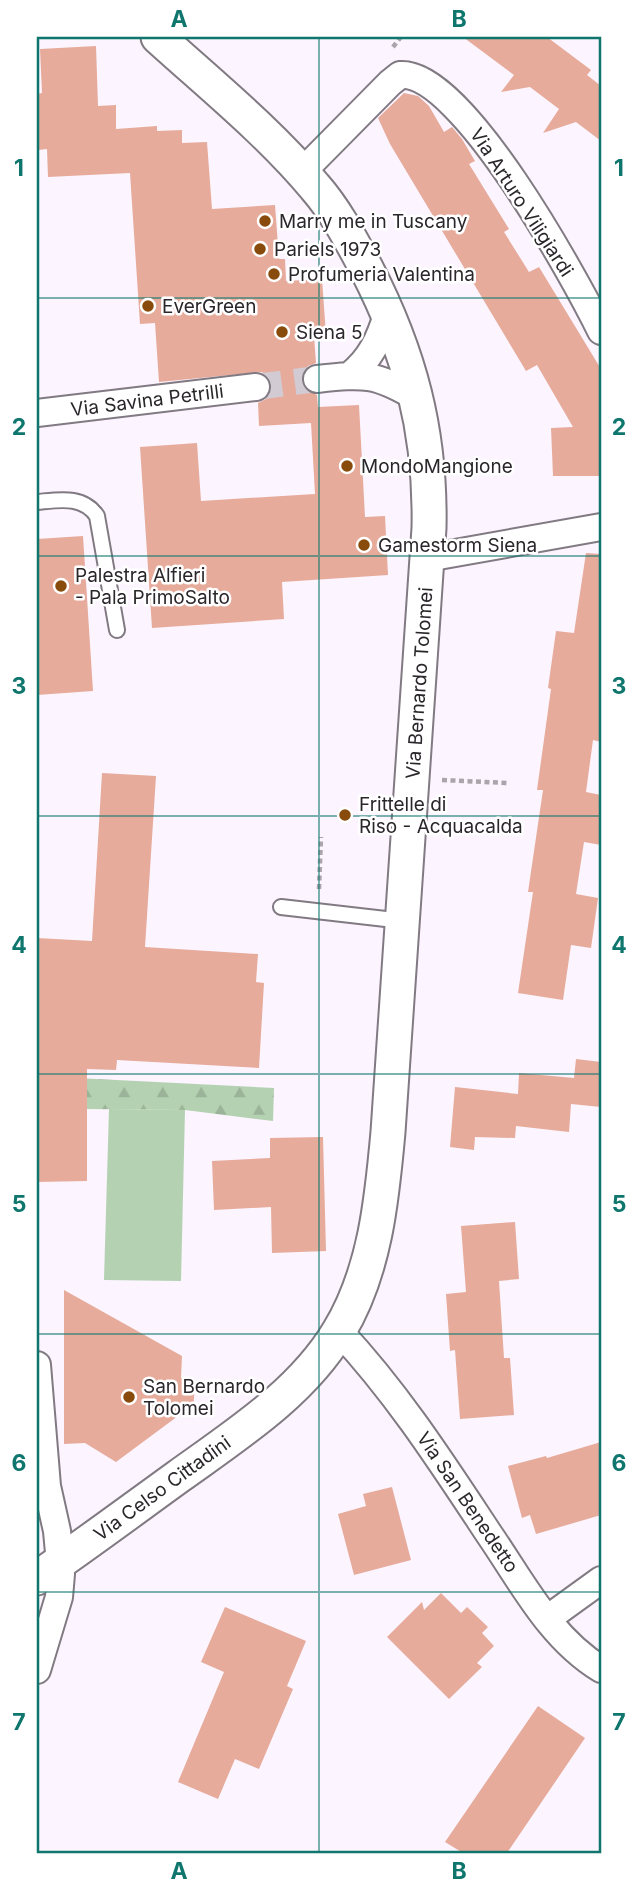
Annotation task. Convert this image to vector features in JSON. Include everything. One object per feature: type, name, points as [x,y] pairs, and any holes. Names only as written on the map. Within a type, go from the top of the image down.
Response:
[{"type":"street","name":"Via Bernardo Tolomei","points":[[158,37],[184,49],[302,172],[338,219],[357,250],[403,349],[417,398],[428,465],[430,496],[427,558],[388,1132],[380,1207],[368,1261],[340,1331]]},
{"type":"street","name":"Via Arturo Viligiardi","points":[[302,172],[390,83],[400,75],[415,76],[436,91],[474,126],[545,230],[601,331]]},
{"type":"street","points":[[349,376],[366,360],[377,343],[387,312]]},
{"type":"street","points":[[317,379],[362,375],[383,379],[417,398]]},
{"type":"street","name":"Via Savina Petrilli","points":[[37,413],[256,387]]},
{"type":"street","points":[[427,558],[601,527]]},
{"type":"street","name":"Via Celso Cittadini","points":[[49,1569],[254,1421],[294,1385],[340,1331]]},
{"type":"street","name":"Via San Benedetto","points":[[340,1331],[410,1416],[547,1619],[576,1651],[601,1669]]},
{"type":"street","points":[[37,1366],[47,1486],[49,1569],[59,1597],[37,1670]]},
{"type":"street","points":[[547,1619],[601,1580]]},
{"type":"lane","points":[[37,502],[77,500],[92,508],[97,516],[117,630]]},
{"type":"lane","points":[[281,907],[403,921]]},
{"type":"path","points":[[413,778],[507,783]]},
{"type":"path","points":[[318,911],[321,837]]},
{"type":"green space","points":[[37,1076],[274,1088],[273,1121],[185,1110],[87,1109],[87,1102],[37,1103]]},
{"type":"green space","points":[[109,1109],[185,1110],[181,1281],[104,1280]]},
{"type":"building","points":[[463,37],[547,37],[591,70],[587,75],[601,86],[601,141],[576,122],[543,133],[559,109],[530,87],[501,92],[514,75]]},
{"type":"building","points":[[96,46],[98,106],[116,105],[116,129],[157,126],[157,131],[182,130],[182,143],[207,142],[212,209],[275,205],[279,259],[285,259],[286,281],[322,279],[326,335],[314,336],[316,363],[303,372],[301,381],[305,389],[317,395],[318,407],[359,405],[365,517],[385,516],[388,575],[282,582],[284,619],[152,628],[140,447],[197,443],[201,501],[315,494],[311,423],[259,426],[258,403],[266,399],[272,386],[262,372],[159,382],[155,323],[140,324],[130,173],[48,177],[47,149],[38,150],[37,94],[42,93],[40,49]]},
{"type":"building","points":[[404,93],[418,96],[429,106],[444,132],[452,127],[462,139],[475,161],[469,164],[509,229],[504,232],[529,272],[539,267],[601,369],[601,476],[553,476],[551,428],[573,427],[537,365],[526,371],[390,144],[378,118]]},
{"type":"building","name":"Palestra Alfieri - Pala PrimoSalto","points":[[83,536],[93,691],[37,695],[37,539]]},
{"type":"building","points":[[586,553],[601,554],[601,742],[593,740],[586,792],[601,795],[601,845],[584,842],[576,894],[598,898],[591,948],[571,945],[563,1000],[518,993],[533,892],[528,892],[543,790],[537,790],[556,631],[574,633]]},
{"type":"building","points":[[102,773],[156,776],[145,947],[258,954],[256,982],[264,983],[259,1068],[117,1060],[116,1070],[87,1069],[87,1181],[37,1182],[37,938],[92,941]]},
{"type":"building","points":[[576,1059],[601,1062],[601,1107],[571,1104],[569,1132],[516,1126],[515,1138],[475,1137],[474,1150],[450,1147],[455,1087],[518,1094],[519,1073],[574,1078]]},
{"type":"building","points":[[323,1137],[326,1251],[272,1253],[271,1207],[214,1210],[212,1161],[270,1158],[270,1138]]},
{"type":"building","points":[[515,1222],[519,1279],[499,1281],[504,1358],[510,1358],[514,1415],[460,1419],[455,1350],[450,1351],[446,1294],[466,1292],[461,1226]]},
{"type":"building","name":"San Bernardo Tolomei","points":[[64,1290],[182,1356],[181,1378],[195,1379],[193,1417],[178,1416],[116,1462],[85,1443],[64,1444]]},
{"type":"building","points":[[601,1442],[601,1515],[536,1534],[530,1515],[522,1518],[508,1466]]},
{"type":"building","points":[[392,1487],[411,1560],[354,1575],[338,1514],[366,1506],[363,1494]]},
{"type":"building","points":[[441,1593],[461,1613],[467,1607],[488,1627],[482,1633],[494,1646],[477,1663],[482,1667],[449,1699],[387,1637],[422,1602],[424,1610]]},
{"type":"building","points":[[225,1607],[306,1641],[287,1686],[293,1689],[259,1769],[235,1759],[218,1799],[178,1782],[224,1672],[201,1662]]},
{"type":"building","points":[[538,1706],[585,1738],[507,1853],[463,1853],[445,1842]]},
{"type":"tunnel","points":[[256,387],[317,379]]},
{"type":"place","name":"Marry me in Tuscany","points":[[265,221]]},
{"type":"place","name":"Pariels 1973","points":[[260,249]]},
{"type":"place","name":"Profumeria Valentina","points":[[274,274]]},
{"type":"place","name":"EverGreen","points":[[148,306]]},
{"type":"place","name":"Siena 5","points":[[282,332]]},
{"type":"place","name":"MondoMangione","points":[[347,466]]},
{"type":"place","name":"Gamestorm Siena","points":[[364,545]]},
{"type":"place","name":"Palestra Alfieri - Pala PrimoSalto","points":[[61,586]]},
{"type":"place","name":"Frittelle di Riso - Acquacalda","points":[[345,815]]},
{"type":"place","name":"San Bernardo Tolomei","points":[[129,1397]]}]
